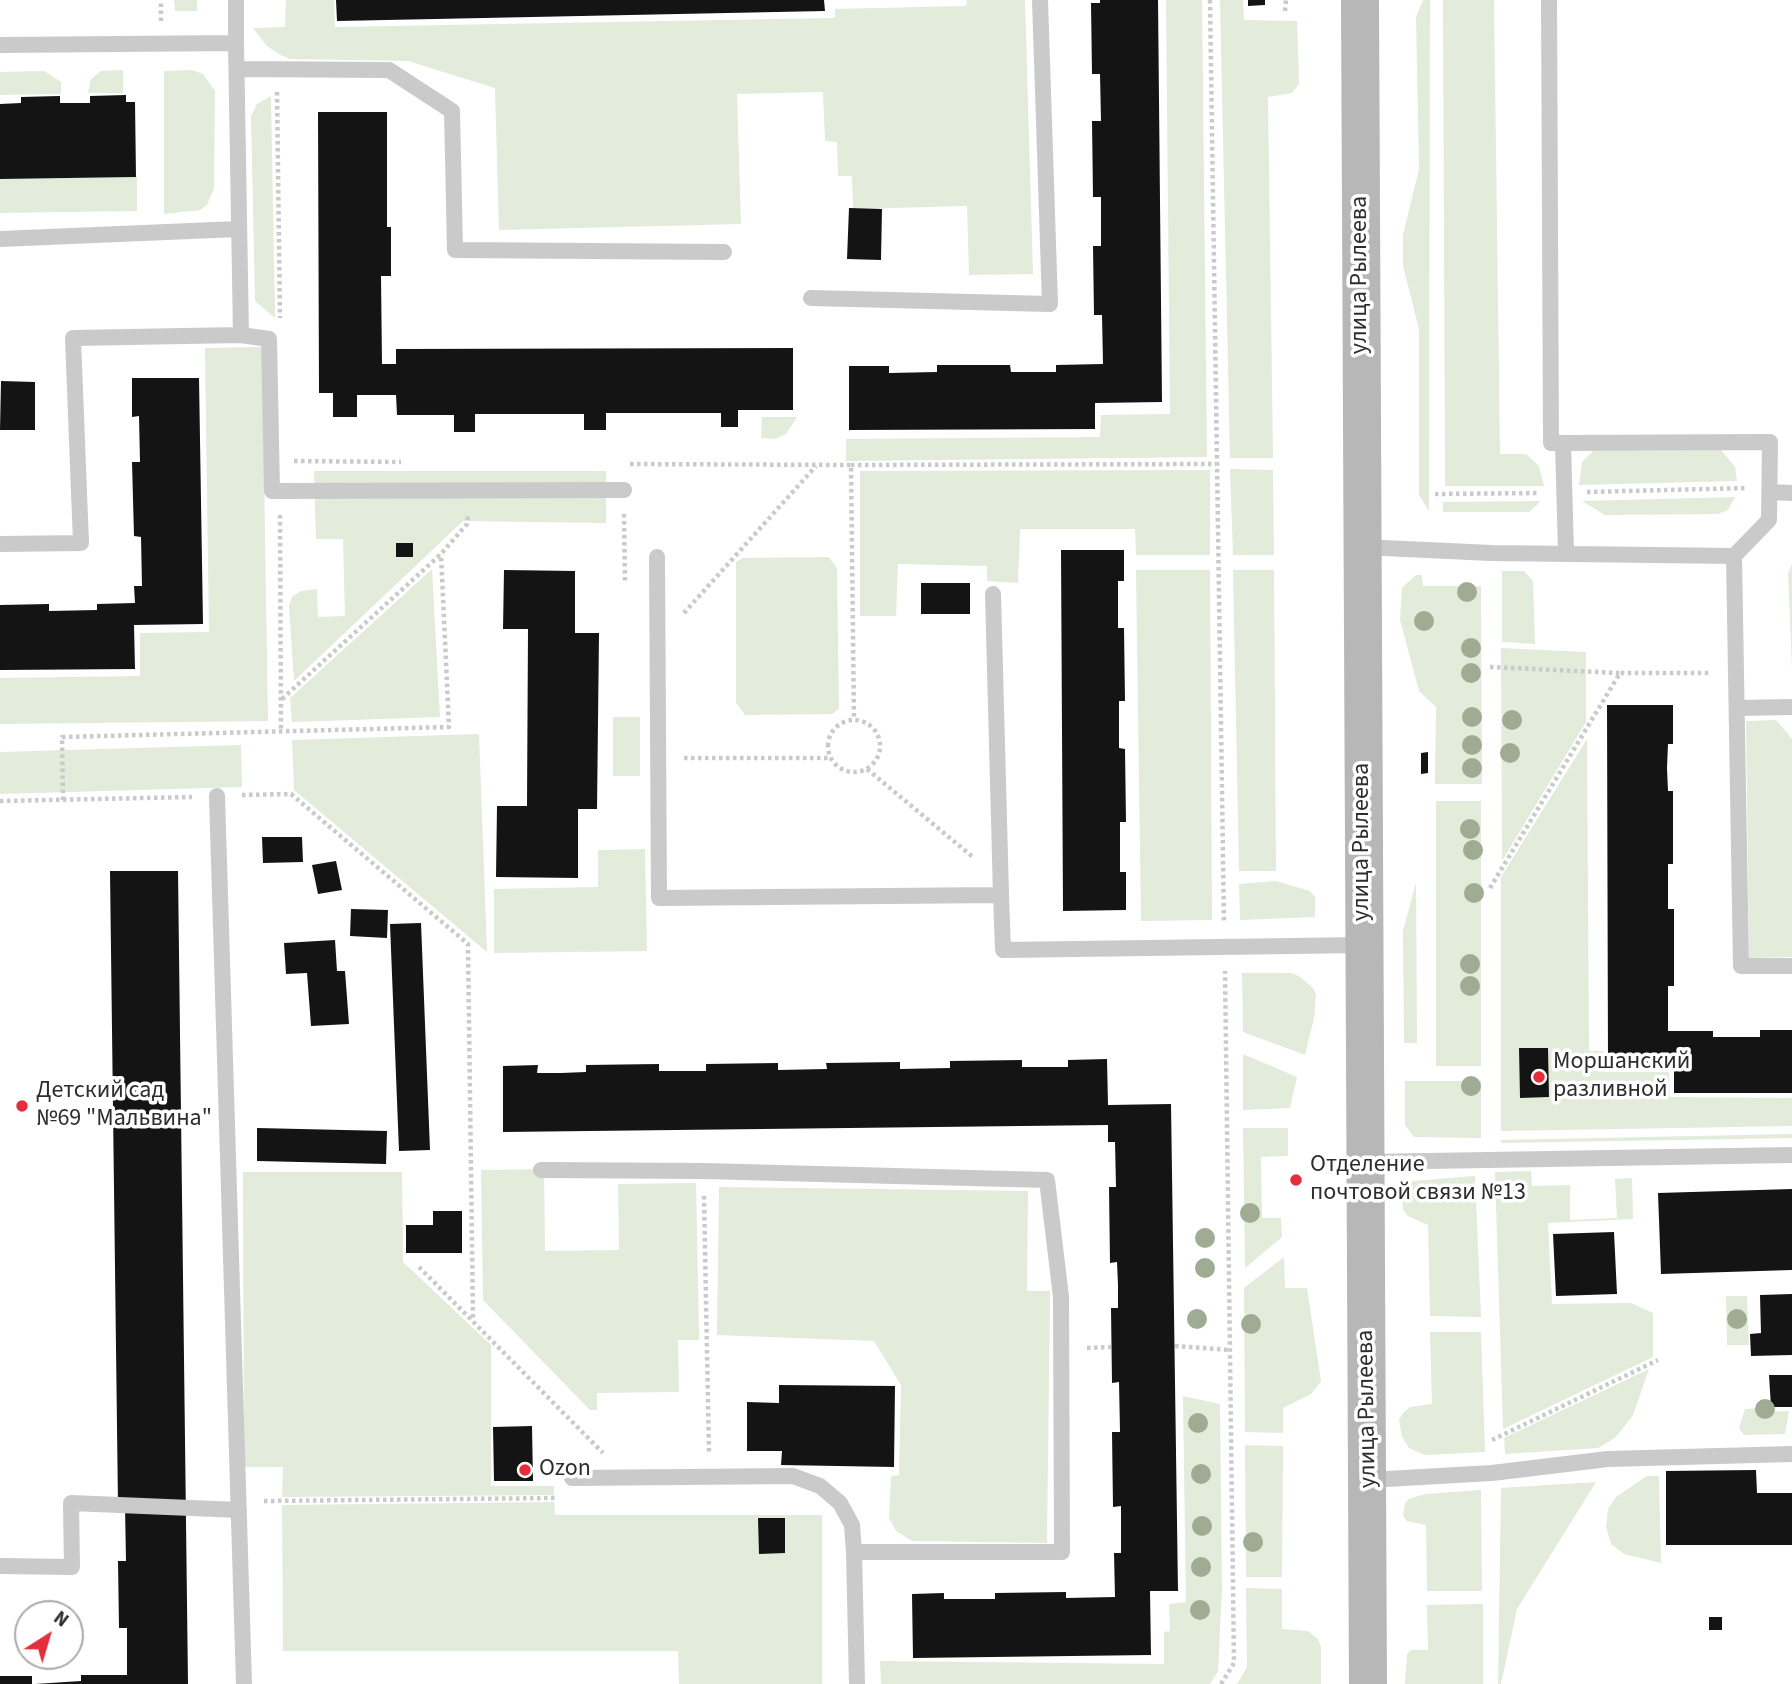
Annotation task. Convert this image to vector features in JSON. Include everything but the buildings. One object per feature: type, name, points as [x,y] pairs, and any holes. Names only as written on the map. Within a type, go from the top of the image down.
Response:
[{"type":"main road","name":"улица Рылеева","points":[[1360,0],[1368,1684]]},
{"type":"lane","points":[[236,0],[240,335]]},
{"type":"lane","points":[[811,298],[1050,304],[1040,0]]},
{"type":"lane","points":[[1549,0],[1551,443],[1770,442],[1769,520],[1734,556],[1741,966],[1792,966]]},
{"type":"lane","points":[[0,45],[236,43]]},
{"type":"lane","points":[[237,69],[389,70],[452,111],[454,250],[724,251]]},
{"type":"lane","points":[[0,239],[238,229]]},
{"type":"lane","points":[[0,544],[81,543],[73,338],[240,335],[270,339],[272,491],[624,490]]},
{"type":"lane","points":[[1563,443],[1566,553]]},
{"type":"lane","points":[[1771,490],[1792,493]]},
{"type":"lane","points":[[1362,547],[1734,556]]},
{"type":"lane","points":[[657,558],[659,898],[1000,887]]},
{"type":"lane","points":[[993,594],[1003,950],[1363,945]]},
{"type":"lane","points":[[1737,708],[1792,707]]},
{"type":"lane","points":[[217,796],[244,1684]]},
{"type":"lane","points":[[1364,1161],[1792,1155]]},
{"type":"lane","points":[[541,1170],[704,1171],[1047,1180],[1061,1297],[1062,1552],[854,1552]]},
{"type":"lane","points":[[1369,1480],[1492,1473],[1621,1458],[1792,1454]]},
{"type":"lane","points":[[572,1478],[710,1479],[793,1476],[821,1486],[840,1503],[852,1525],[857,1684]]},
{"type":"lane","points":[[0,1566],[72,1567],[71,1503],[239,1506]]},
{"type":"path","points":[[1210,0],[1234,1662],[1221,1684]]},
{"type":"path","points":[[1285,11],[1286,0]]},
{"type":"path","points":[[282,461],[405,462]]},
{"type":"path","points":[[623,464],[1216,464]]},
{"type":"path","points":[[658,643],[816,465]]},
{"type":"path","points":[[850,465],[853,720]]},
{"type":"path","points":[[624,490],[625,581]]},
{"type":"path","points":[[1436,494],[1771,490]]},
{"type":"path","points":[[281,700],[441,554],[467,524],[471,491]]},
{"type":"path","points":[[63,800],[62,737],[449,727],[441,554]]},
{"type":"path","points":[[1490,667],[1620,673],[1736,673]]},
{"type":"path","points":[[1490,888],[1620,673]]},
{"type":"path","points":[[853,720],[867,723],[879,739],[877,759],[867,769],[846,772],[830,758],[827,745],[831,732],[841,723],[853,720]]},
{"type":"path","points":[[660,757],[830,758]]},
{"type":"path","points":[[867,769],[1000,887]]},
{"type":"path","points":[[0,801],[291,794],[468,944],[473,1321]]},
{"type":"path","points":[[704,1171],[710,1479]]},
{"type":"path","points":[[419,1267],[629,1478]]},
{"type":"path","points":[[1175,1346],[1230,1350]]},
{"type":"path","points":[[1492,1440],[1658,1360]]},
{"type":"path","points":[[239,1506],[561,1498],[572,1478]]},
{"type":"green space","points":[[174,0],[197,0],[197,11],[175,11]]},
{"type":"green space","points":[[286,0],[334,0],[335,27],[835,18],[835,9],[966,6],[967,0],[1025,0],[1033,274],[969,275],[967,206],[853,209],[852,176],[838,176],[837,142],[825,141],[823,92],[737,94],[741,224],[499,230],[495,88],[408,61],[290,59],[267,46],[253,28],[285,27]]},
{"type":"green space","points":[[1166,0],[1202,0],[1207,457],[846,461],[846,439],[1100,437],[1101,415],[1170,414]]},
{"type":"green space","points":[[1220,0],[1243,0],[1244,20],[1297,21],[1299,84],[1292,93],[1268,97],[1273,458],[1230,458]]},
{"type":"green space","points":[[1423,0],[1430,0],[1429,511],[1419,495],[1419,329],[1403,266],[1403,235],[1419,169],[1416,17]]},
{"type":"green space","points":[[1443,0],[1494,0],[1500,454],[1526,454],[1539,466],[1544,486],[1445,486]]},
{"type":"green space","points":[[123,70],[123,93],[88,93],[91,79],[101,71]]},
{"type":"green space","points":[[192,70],[203,74],[215,91],[214,188],[207,205],[200,210],[164,214],[164,71]]},
{"type":"green space","points":[[44,71],[61,82],[61,94],[0,95],[0,72]]},
{"type":"green space","points":[[271,96],[275,318],[255,301],[251,116],[257,104]]},
{"type":"green space","points":[[137,177],[137,211],[0,213],[0,179]]},
{"type":"green space","points":[[262,347],[268,721],[0,724],[0,678],[140,676],[140,633],[209,632],[205,348]]},
{"type":"green space","points":[[762,417],[797,417],[786,434],[775,439],[761,438]]},
{"type":"green space","points":[[1721,450],[1735,467],[1737,481],[1579,485],[1582,462],[1593,451]]},
{"type":"green space","points":[[1230,469],[1273,470],[1274,555],[1233,555]]},
{"type":"green space","points":[[1210,470],[1210,555],[1136,555],[1135,529],[1020,529],[1018,583],[987,581],[987,566],[898,564],[896,616],[860,616],[860,471]]},
{"type":"green space","points":[[314,471],[606,471],[606,523],[463,521],[294,681],[289,606],[292,597],[301,591],[317,589],[318,617],[345,616],[343,539],[316,539]],"holes":[[[396,543],[413,543],[413,557],[396,557]]]},
{"type":"green space","points":[[1735,497],[1728,510],[1718,514],[1605,515],[1582,501]]},
{"type":"green space","points":[[1541,501],[1529,512],[1443,512],[1443,502]]},
{"type":"green space","points":[[829,557],[837,568],[839,709],[832,714],[745,715],[736,703],[736,562],[743,558]]},
{"type":"green space","points":[[1792,564],[1792,669],[1788,574]]},
{"type":"green space","points":[[432,569],[440,717],[292,722],[290,698]]},
{"type":"green space","points":[[1136,570],[1210,570],[1212,920],[1141,921]]},
{"type":"green space","points":[[1233,570],[1274,570],[1276,871],[1239,871]]},
{"type":"green space","points":[[1502,571],[1524,571],[1533,581],[1535,644],[1502,642]]},
{"type":"green space","points":[[1416,575],[1422,575],[1423,586],[1481,586],[1482,784],[1435,784],[1436,707],[1419,691],[1400,620],[1402,588]]},
{"type":"green space","points":[[1501,648],[1586,652],[1586,722],[1502,861]]},
{"type":"green space","points":[[613,717],[640,717],[640,776],[613,776]]},
{"type":"green space","points":[[1776,720],[1792,739],[1792,957],[1749,958],[1746,721]]},
{"type":"green space","points":[[479,734],[487,952],[294,790],[292,740]]},
{"type":"green space","points":[[1587,739],[1589,1051],[1604,1051],[1605,1072],[1669,1072],[1670,1097],[1792,1098],[1792,1126],[1501,1131],[1501,877]]},
{"type":"green space","points":[[241,745],[242,787],[0,794],[0,752]]},
{"type":"green space","points":[[1436,801],[1481,801],[1481,1066],[1436,1066]]},
{"type":"green space","points":[[645,849],[647,951],[494,953],[494,889],[598,887],[598,850]]},
{"type":"green space","points":[[1276,881],[1310,891],[1315,897],[1315,917],[1240,920],[1239,884]]},
{"type":"green space","points":[[1416,883],[1417,1043],[1404,1043],[1403,931]]},
{"type":"green space","points":[[1242,973],[1291,973],[1313,988],[1316,995],[1314,1018],[1305,1055],[1243,1032]]},
{"type":"green space","points":[[1243,1054],[1297,1077],[1290,1108],[1243,1110]]},
{"type":"green space","points":[[1405,1081],[1481,1081],[1481,1138],[1414,1137],[1405,1125]]},
{"type":"green space","points":[[1243,1128],[1288,1128],[1288,1156],[1261,1157],[1262,1218],[1281,1218],[1282,1237],[1245,1268]]},
{"type":"green space","points":[[1792,1134],[1792,1138],[1501,1143],[1501,1140]]},
{"type":"green space","points":[[544,1169],[545,1251],[619,1250],[618,1184],[696,1183],[699,1340],[678,1340],[679,1392],[597,1393],[597,1410],[590,1410],[483,1300],[481,1170]]},
{"type":"green space","points":[[1531,1171],[1532,1186],[1570,1185],[1570,1220],[1617,1218],[1615,1179],[1632,1178],[1633,1219],[1548,1223],[1552,1304],[1631,1303],[1653,1313],[1653,1357],[1503,1429],[1495,1172]]},
{"type":"green space","points":[[243,1172],[402,1172],[403,1262],[491,1345],[491,1486],[554,1486],[554,1495],[282,1497],[283,1467],[244,1467]]},
{"type":"green space","points":[[1475,1176],[1481,1317],[1430,1316],[1428,1225],[1408,1216],[1403,1210],[1402,1193],[1413,1181]]},
{"type":"green space","points":[[719,1187],[1028,1191],[1027,1291],[1050,1291],[1047,1543],[912,1541],[896,1531],[889,1518],[891,1476],[899,1475],[901,1385],[874,1341],[717,1335]]},
{"type":"green space","points":[[1284,1257],[1285,1288],[1307,1288],[1321,1381],[1311,1394],[1283,1408],[1283,1433],[1245,1432],[1244,1288]]},
{"type":"green space","points":[[1726,1296],[1747,1296],[1749,1345],[1727,1345]]},
{"type":"green space","points":[[1430,1332],[1481,1332],[1485,1452],[1425,1455],[1409,1448],[1402,1437],[1399,1420],[1403,1413],[1410,1407],[1432,1404]]},
{"type":"green space","points":[[1649,1369],[1633,1415],[1616,1437],[1598,1448],[1505,1454],[1504,1438]]},
{"type":"green space","points":[[1183,1396],[1220,1404],[1222,1589],[1218,1671],[1210,1684],[881,1684],[880,1661],[1164,1664],[1164,1632],[1170,1631],[1169,1604],[1186,1602]]},
{"type":"green space","points":[[1761,1408],[1762,1412],[1789,1411],[1785,1434],[1744,1435],[1739,1428],[1745,1409]]},
{"type":"green space","points":[[1245,1445],[1283,1446],[1282,1577],[1246,1577]]},
{"type":"green space","points":[[1647,1476],[1659,1476],[1661,1563],[1624,1554],[1611,1544],[1606,1527],[1608,1509],[1616,1497]]},
{"type":"green space","points":[[1596,1482],[1517,1609],[1501,1684],[1498,1684],[1501,1488]]},
{"type":"green space","points":[[1481,1490],[1482,1591],[1427,1591],[1426,1525],[1407,1521],[1403,1516],[1405,1503],[1425,1494]]},
{"type":"green space","points":[[554,1502],[555,1515],[822,1515],[822,1684],[679,1684],[678,1651],[283,1651],[282,1505]]},
{"type":"green space","points":[[1246,1588],[1282,1589],[1282,1629],[1308,1631],[1318,1639],[1321,1647],[1321,1684],[1237,1684],[1247,1667]]},
{"type":"green space","points":[[1483,1604],[1483,1684],[1405,1684],[1407,1654],[1411,1650],[1428,1650],[1427,1605]]},
{"type":"place","name":"Моршанский разливной","points":[[1539,1077]]},
{"type":"place","name":"Детский сад №69 \"Мальвина\"","points":[[22,1106]]},
{"type":"place","name":"Отделение почтовой связи №13","points":[[1296,1180]]},
{"type":"place","name":"Ozon","points":[[525,1470]]}]
